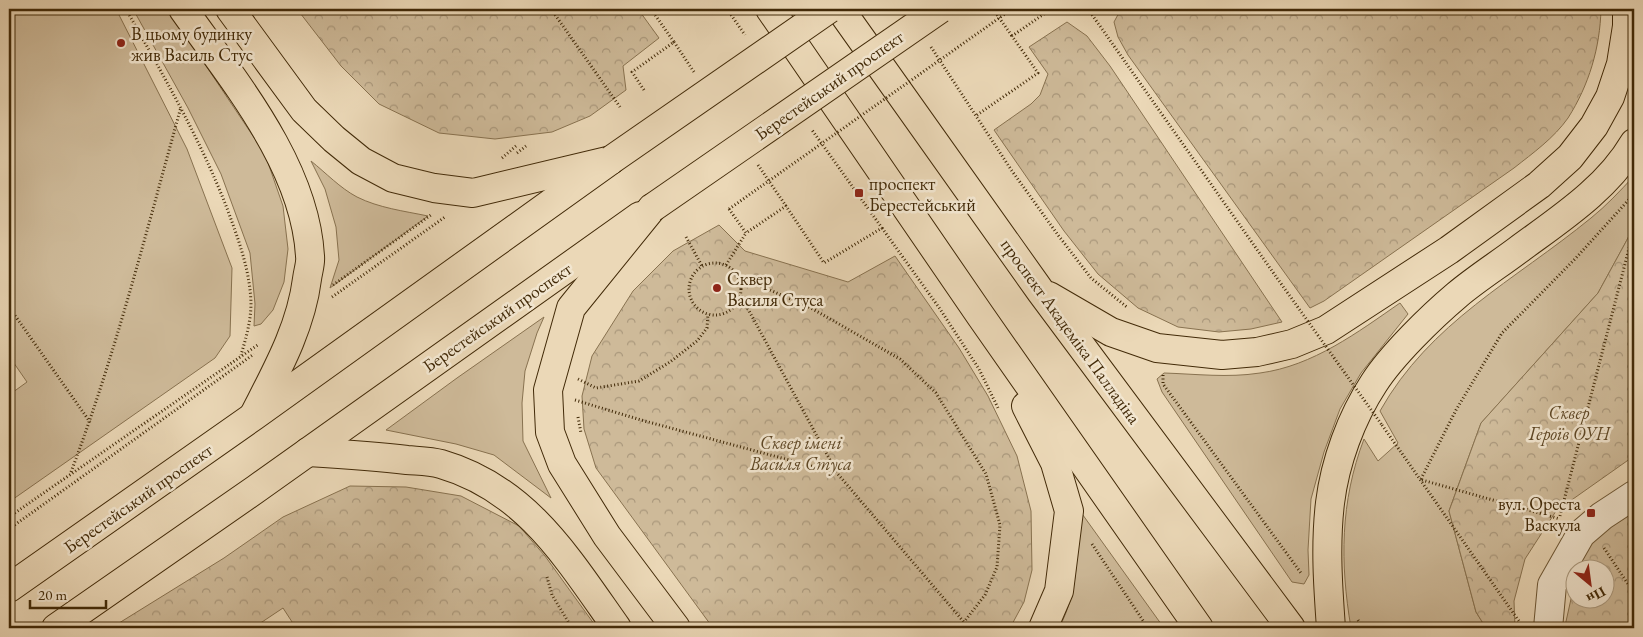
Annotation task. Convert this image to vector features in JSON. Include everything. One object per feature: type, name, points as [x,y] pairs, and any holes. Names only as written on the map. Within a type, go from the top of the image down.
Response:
[{"type":"main road","points":[[183,9],[271,137],[292,180],[304,219],[310,257],[305,295],[285,354],[254,416]]},
{"type":"main road","points":[[230,9],[304,110],[334,139],[361,161],[393,178],[434,188],[473,193],[611,160]]},
{"type":"main road","points":[[770,9],[980,316],[1199,628]]},
{"type":"main road","name":"Берестейський проспект","points":[[9,588],[254,416],[611,160],[829,9]]},
{"type":"main road","name":"Берестейський проспект","points":[[56,628],[652,208],[940,9]]},
{"type":"main road","points":[[1041,292],[1111,332],[1158,348],[1222,355],[1257,352],[1292,344],[1326,330],[1457,244],[1539,185],[1570,157],[1594,126],[1610,97],[1621,64],[1627,26],[1627,9]]},
{"type":"main road","name":"проспект Академіка Палладіна","points":[[848,19],[1041,292],[1291,628]]},
{"type":"main road","points":[[1331,628],[1328,593],[1330,503],[1339,460],[1354,421],[1374,383],[1399,353],[1457,295],[1552,225],[1608,179],[1634,143]]},
{"type":"main road","points":[[652,208],[571,308],[548,390],[550,432],[562,464],[606,536],[676,628]]},
{"type":"main road","points":[[980,316],[1055,462],[1070,511],[1059,591],[1043,628]]},
{"type":"main road","points":[[308,452],[440,463],[482,480],[512,499],[542,527],[579,574],[617,628]]},
{"type":"street","points":[[1548,628],[1552,585],[1580,534],[1634,495]]},
{"type":"path","points":[[126,9],[181,107],[216,178],[244,252],[251,303],[248,332],[241,355]]},
{"type":"path","points":[[551,9],[620,107]]},
{"type":"path","points":[[644,90],[632,72],[674,42],[651,9]]},
{"type":"path","points":[[727,9],[746,35]]},
{"type":"path","points":[[977,115],[1038,73],[993,9]]},
{"type":"path","points":[[746,233],[729,209],[1012,9]]},
{"type":"path","points":[[1012,36],[1051,9]]},
{"type":"path","points":[[1088,9],[1421,479],[1524,628]]},
{"type":"path","points":[[952,77],[1012,171],[1092,278],[1134,314]]},
{"type":"path","points":[[71,472],[90,422],[125,306],[181,107]]},
{"type":"path","points":[[811,128],[940,309]]},
{"type":"path","points":[[1421,479],[1456,410],[1502,333],[1634,194]]},
{"type":"path","points":[[726,265],[746,233],[786,206],[824,263],[882,228]]},
{"type":"path","points":[[9,517],[241,355],[431,215]]},
{"type":"path","points":[[299,313],[333,296],[446,216]]},
{"type":"path","points":[[1421,479],[1560,519],[1634,229]]},
{"type":"path","points":[[686,237],[702,266]]},
{"type":"path","points":[[718,263],[726,265],[733,269],[738,276],[742,289],[741,296],[737,303],[725,314],[708,314],[700,311],[690,297],[688,288],[690,279],[702,266],[718,263]]},
{"type":"path","points":[[738,276],[811,308],[900,359],[936,393],[986,474],[1000,525],[997,567],[985,595],[964,622]]},
{"type":"path","points":[[741,296],[837,474],[969,628]]},
{"type":"path","points":[[9,307],[90,422]]},
{"type":"path","points":[[576,386],[576,378],[596,388],[639,381],[670,362],[697,341],[706,328],[708,314]]},
{"type":"path","points":[[9,530],[260,350]]},
{"type":"path","points":[[1162,369],[1163,384],[1301,574]]},
{"type":"path","points":[[575,393],[581,434]]},
{"type":"path","points":[[575,400],[837,474]]},
{"type":"path","points":[[1377,424],[1382,416]]},
{"type":"path","points":[[1600,542],[1634,593]]},
{"type":"green space","points":[[9,9],[116,9],[187,149],[232,268],[230,336],[215,358],[9,502],[9,395],[27,382],[9,356]]},
{"type":"green space","points":[[133,9],[168,9],[265,154],[283,206],[288,249],[284,282],[273,310],[261,324],[254,326],[255,304],[250,253],[221,174],[188,108]]},
{"type":"green space","points":[[297,9],[638,9],[659,38],[623,66],[626,90],[590,116],[552,132],[495,139],[439,133],[379,104],[341,66]]},
{"type":"green space","points":[[1121,9],[1601,9],[1596,52],[1592,66],[1582,93],[1568,118],[1556,132],[1514,168],[1324,301],[1310,308],[1128,55],[1118,37],[1114,22]]},
{"type":"green space","points":[[1067,22],[1087,36],[1110,66],[1282,322],[1251,329],[1219,332],[1178,327],[1138,308],[1098,274],[1064,231],[994,130],[1031,104],[1040,95],[1048,74],[1029,47]]},
{"type":"green space","points":[[311,161],[339,185],[365,201],[383,207],[428,216],[330,288],[339,260],[336,227],[325,189]]},
{"type":"green space","points":[[1634,176],[1634,227],[1598,293],[1481,423],[1449,511],[1476,612],[1486,628],[1351,628],[1347,604],[1344,556],[1346,509],[1350,486],[1364,439],[1378,461],[1398,443],[1380,411],[1400,380],[1423,352],[1448,327],[1591,218]]},
{"type":"green space","name":"Сквер імені Василя Стуса","points":[[719,225],[745,251],[848,282],[895,256],[959,348],[988,396],[1017,456],[1031,511],[1032,570],[1024,602],[1010,628],[713,628],[596,468],[584,429],[582,396],[592,356],[633,291],[673,251]]},
{"type":"green space","name":"Сквер Героїв ОУН","points":[[1634,227],[1634,456],[1556,511],[1525,559],[1514,601],[1515,628],[1486,628],[1476,612],[1449,511],[1481,423],[1598,293]]},
{"type":"green space","points":[[1400,303],[1408,314],[1361,373],[1340,409],[1324,452],[1311,499],[1308,550],[1309,575],[1304,584],[1292,582],[1162,392],[1157,379],[1164,373],[1236,375],[1280,369],[1317,355],[1334,346]]},
{"type":"green space","points":[[544,317],[525,371],[522,403],[523,441],[551,498],[494,455],[456,444],[386,430],[457,378]]},
{"type":"green space","points":[[350,486],[406,487],[461,496],[519,526],[545,556],[597,628],[296,628],[283,608],[253,628],[111,628],[224,558],[283,517]]},
{"type":"green space","points":[[1075,504],[1164,628],[1059,628],[1071,598],[1074,583],[1077,552]]},
{"type":"green space","points":[[1634,512],[1634,628],[1566,628],[1565,626],[1569,610],[1616,610],[1616,560],[1581,560],[1583,552],[1597,536]]},
{"type":"place","name":"В цьому будинку жив Василь Стус","points":[[121,43]]},
{"type":"place","name":"проспект Берестейський","points":[[859,193]]},
{"type":"place","name":"Сквер Василя Стуса","points":[[717,288]]},
{"type":"place","name":"вул. Ореста Васкула","points":[[1591,513]]}]
